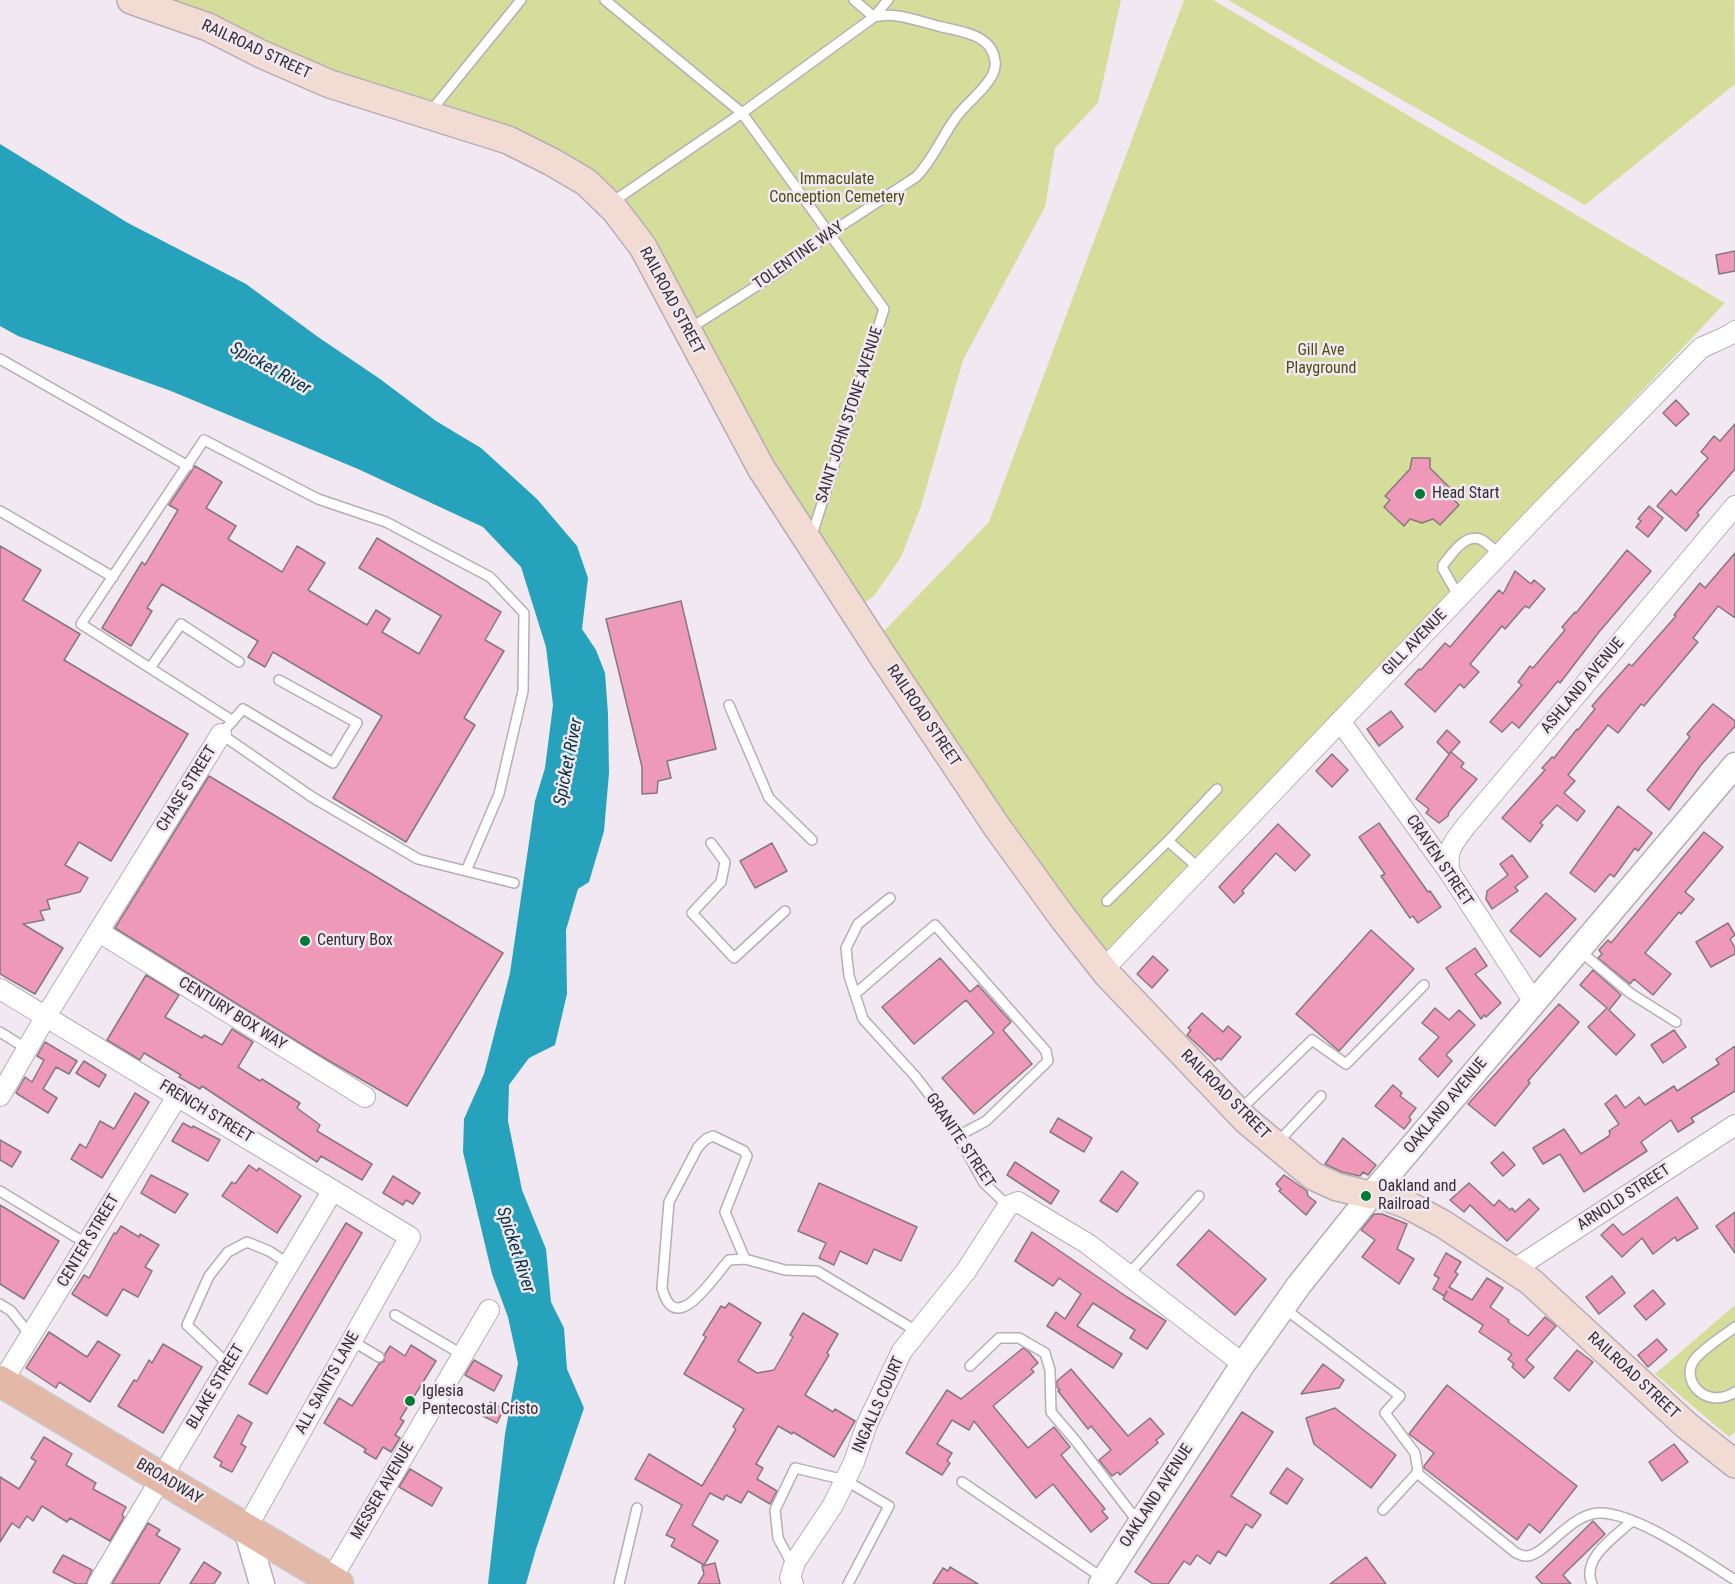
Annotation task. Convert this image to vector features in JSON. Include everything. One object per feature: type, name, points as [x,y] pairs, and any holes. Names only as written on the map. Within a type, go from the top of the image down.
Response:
[{"type":"main road","name":"RAILROAD STREET","points":[[131,0],[208,27],[261,54],[330,84],[507,140],[586,182],[609,205],[643,247],[761,468],[809,543],[997,827],[1063,918],[1104,969],[1239,1112],[1313,1176],[1337,1187],[1384,1196],[1408,1204],[1530,1281],[1686,1425],[1735,1464]]},
{"type":"main road","name":"BROADWAY","points":[[1,1383],[334,1582]]},
{"type":"street","name":"GILL AVENUE","points":[[1104,969],[1499,555],[1701,348],[1721,337],[1733,336]]},
{"type":"street","name":"ASHLAND AVENUE","points":[[1450,873],[1447,860],[1451,846],[1466,826],[1735,506]]},
{"type":"street","name":"CRAVEN STREET","points":[[1340,722],[1450,873],[1534,1002]]},
{"type":"street","name":"CHASE STREET","points":[[0,1096],[46,1016],[206,757],[227,728]]},
{"type":"street","name":"OAKLAND AVENUE","points":[[1105,1582],[1139,1524],[1243,1364],[1308,1274],[1371,1195],[1735,765]]},
{"type":"street","name":"CENTURY BOX WAY","points":[[99,932],[365,1097]]},
{"type":"street","name":"FRENCH STREET","points":[[0,989],[410,1237]]},
{"type":"street","name":"CENTER STREET","points":[[1,1383],[178,1095]]},
{"type":"street","name":"ARNOLD STREET","points":[[1513,1270],[1735,1125]]},
{"type":"street","name":"BLAKE STREET","points":[[98,1584],[333,1190]]},
{"type":"street","points":[[1008,1206],[1018,1202],[1088,1244],[1243,1364]]},
{"type":"street","name":"INGALLS COURT","points":[[794,1575],[833,1505],[867,1424],[902,1351],[966,1271],[1008,1206]]},
{"type":"street","name":"ALL SAINTS LANE","points":[[246,1529],[410,1237]]},
{"type":"street","name":"MESSER AVENUE","points":[[334,1582],[489,1310]]},
{"type":"street","points":[[246,1529],[262,1584]]},
{"type":"lane","points":[[428,115],[521,0]]},
{"type":"lane","name":"SAINT JOHN STONE AVENUE","points":[[605,0],[742,113],[884,309],[809,543]]},
{"type":"lane","points":[[854,0],[874,17]]},
{"type":"lane","points":[[609,205],[742,113],[874,17],[888,0]]},
{"type":"lane","name":"TOLENTINE WAY","points":[[687,331],[777,273],[830,233],[916,177],[927,166],[945,133],[960,112],[992,77],[996,66],[994,55],[989,45],[979,38],[897,16],[886,14],[874,17]]},
{"type":"lane","points":[[0,359],[188,466]]},
{"type":"lane","points":[[279,680],[357,723],[333,763],[243,709],[227,728],[150,668],[81,624],[204,440],[318,499],[386,522],[490,577],[524,613],[523,691],[518,714],[499,794],[466,871]]},
{"type":"lane","points":[[0,511],[113,577]]},
{"type":"lane","points":[[1459,597],[1443,565],[1459,545],[1478,539],[1482,540],[1499,555]]},
{"type":"lane","points":[[150,668],[181,624],[238,662]]},
{"type":"lane","points":[[729,705],[769,798],[812,840]]},
{"type":"lane","name":"CHASE STREET","points":[[227,728],[312,797],[418,859],[514,884]]},
{"type":"lane","points":[[1107,901],[1217,789]]},
{"type":"lane","points":[[1168,841],[1200,869]]},
{"type":"lane","points":[[711,843],[724,862],[721,882],[692,913],[734,958],[785,911]]},
{"type":"lane","name":"GRANITE STREET","points":[[890,898],[858,924],[846,948],[849,976],[863,1019],[915,1076],[949,1119],[984,1183],[1008,1206]]},
{"type":"lane","points":[[855,994],[935,925],[1046,1051],[1048,1061],[986,1121],[958,1136]]},
{"type":"lane","points":[[1579,950],[1630,993],[1676,1022]]},
{"type":"lane","points":[[1239,1112],[1312,1040],[1346,1064],[1424,985]]},
{"type":"lane","points":[[0,1032],[27,1049]]},
{"type":"lane","points":[[1275,1144],[1321,1096]]},
{"type":"lane","points":[[745,1259],[725,1212],[747,1155],[744,1151],[714,1136],[709,1137],[698,1147],[669,1202],[662,1288],[664,1296],[674,1308],[681,1309],[688,1306],[729,1260],[745,1259],[785,1269],[817,1271],[918,1332]]},
{"type":"lane","points":[[0,1191],[87,1244]]},
{"type":"lane","points":[[1128,1275],[1200,1196]]},
{"type":"lane","points":[[229,1365],[187,1325],[210,1276],[228,1252],[247,1242],[269,1251],[289,1264]]},
{"type":"lane","points":[[0,1304],[11,1311],[31,1336]]},
{"type":"lane","points":[[1283,1308],[1400,1396],[1385,1413],[1415,1453],[1417,1473],[1516,1553],[1527,1556],[1538,1552],[1578,1519],[1590,1514],[1602,1513],[1632,1521],[1663,1535],[1735,1580]]},
{"type":"lane","points":[[0,1312],[11,1311]]},
{"type":"lane","points":[[395,1314],[463,1355]]},
{"type":"lane","points":[[1735,1327],[1693,1361],[1691,1372],[1697,1389],[1705,1397],[1716,1400],[1735,1392]]},
{"type":"lane","points":[[970,1366],[999,1338],[1019,1338],[1045,1353],[1050,1370],[1051,1412],[1076,1440],[1139,1524]]},
{"type":"lane","points":[[352,1341],[379,1357]]},
{"type":"lane","points":[[794,1575],[778,1538],[775,1510],[795,1468],[845,1480],[889,1506],[848,1584]]},
{"type":"lane","points":[[1383,1510],[1417,1473]]},
{"type":"lane","points":[[962,1482],[1105,1582]]},
{"type":"lane","points":[[619,1584],[637,1508]]},
{"type":"lane","points":[[1592,1584],[1588,1574],[1589,1566],[1599,1552],[1632,1521]]},
{"type":"green space","name":"Immaculate Conception Cemetery","points":[[162,0],[1121,0],[1098,103],[1055,148],[1045,207],[963,360],[921,506],[901,557],[874,596],[860,606],[597,176],[309,67]]},
{"type":"green space","name":"Gill Ave Playground","points":[[1184,0],[1213,0],[1725,303],[1108,955],[1016,836],[884,631],[989,522]]},
{"type":"green space","points":[[1228,0],[1734,0],[1735,84],[1585,205]]},
{"type":"green space","points":[[1735,1305],[1735,1432],[1729,1437],[1655,1374]]},
{"type":"water","name":"Spicket River","points":[[0,144],[128,223],[246,284],[436,421],[481,448],[537,499],[577,546],[588,578],[582,629],[596,650],[605,673],[609,773],[604,831],[589,882],[578,889],[566,930],[567,994],[555,1045],[529,1058],[509,1085],[508,1121],[522,1190],[546,1249],[551,1302],[564,1328],[567,1369],[584,1408],[526,1584],[488,1584],[505,1434],[518,1363],[508,1317],[492,1274],[463,1152],[464,1119],[484,1074],[510,973],[535,801],[545,768],[553,705],[546,647],[521,567],[483,527],[358,469],[171,391],[18,336],[0,326]]},
{"type":"building","points":[[1735,251],[1735,271],[1719,274],[1716,255]]},
{"type":"building","points":[[1676,400],[1689,414],[1676,426],[1663,413]]},
{"type":"building","points":[[1735,424],[1735,469],[1697,513],[1699,515],[1686,531],[1657,506],[1671,490],[1676,495],[1708,458],[1701,452],[1714,436],[1720,441]]},
{"type":"building","name":"Head Start","points":[[1412,458],[1430,458],[1430,468],[1454,492],[1450,496],[1459,505],[1440,525],[1433,519],[1422,523],[1410,519],[1404,526],[1384,507],[1390,500],[1385,496],[1410,469]]},
{"type":"building","points":[[195,466],[222,482],[206,508],[236,526],[228,539],[282,572],[297,546],[325,563],[308,590],[367,625],[376,610],[390,619],[382,632],[419,654],[441,616],[359,568],[377,538],[501,612],[485,640],[504,651],[464,718],[475,725],[406,842],[333,798],[382,716],[273,652],[265,667],[248,657],[258,641],[162,584],[147,608],[152,611],[131,646],[102,628],[142,562],[145,565],[178,510],[169,505]]},
{"type":"building","points":[[1649,506],[1663,518],[1648,537],[1636,527],[1641,521],[1638,519]]},
{"type":"building","points":[[0,546],[41,570],[23,600],[80,634],[64,660],[188,734],[111,861],[79,842],[65,865],[88,878],[80,892],[47,900],[50,909],[40,911],[44,920],[23,924],[63,948],[35,994],[0,974]]},
{"type":"building","points":[[1627,550],[1651,571],[1599,632],[1560,683],[1558,681],[1519,728],[1512,722],[1502,732],[1490,722],[1522,685],[1518,682],[1530,666],[1533,668],[1565,630],[1562,627]]},
{"type":"building","points":[[1735,553],[1735,618],[1718,606],[1693,638],[1698,642],[1644,706],[1641,704],[1618,733],[1608,725],[1568,775],[1575,781],[1564,793],[1585,811],[1577,821],[1557,805],[1540,823],[1543,825],[1530,842],[1502,818],[1545,770],[1542,768],[1552,757],[1554,758],[1595,709],[1592,706],[1629,664],[1632,666],[1676,616],[1674,615],[1700,583],[1705,588]]},
{"type":"building","points":[[1515,571],[1531,584],[1534,580],[1545,589],[1529,608],[1525,606],[1505,629],[1502,626],[1470,664],[1479,672],[1464,688],[1460,684],[1435,712],[1405,684],[1445,643],[1450,647],[1499,590],[1503,594]]},
{"type":"building","points":[[681,601],[716,749],[667,761],[671,778],[658,781],[657,793],[642,794],[642,767],[606,619]]},
{"type":"building","points":[[1713,704],[1735,721],[1735,726],[1701,765],[1669,810],[1647,790],[1690,737],[1687,734]]},
{"type":"building","points":[[1391,711],[1403,727],[1379,746],[1367,729]]},
{"type":"building","points":[[1447,730],[1460,742],[1449,754],[1437,742]]},
{"type":"building","points":[[1451,752],[1464,763],[1461,767],[1477,779],[1448,816],[1439,823],[1426,813],[1429,809],[1416,799]]},
{"type":"building","points":[[1332,754],[1348,770],[1332,787],[1316,771]]},
{"type":"building","name":"Century Box","points":[[209,776],[503,953],[407,1106],[319,1055],[115,928]]},
{"type":"building","points":[[1618,806],[1652,833],[1638,851],[1635,848],[1614,877],[1610,874],[1595,892],[1570,873]]},
{"type":"building","points":[[1379,823],[1441,907],[1418,923],[1413,916],[1410,918],[1381,876],[1385,874],[1359,837]]},
{"type":"building","points":[[1278,824],[1310,855],[1295,871],[1276,853],[1234,903],[1219,887]]},
{"type":"building","points":[[1704,832],[1723,847],[1685,892],[1694,899],[1681,914],[1679,912],[1645,953],[1671,974],[1653,995],[1634,979],[1630,984],[1598,958],[1602,954],[1599,950],[1608,940],[1611,943]]},
{"type":"building","points":[[772,843],[787,871],[755,888],[740,861]]},
{"type":"building","points":[[1512,855],[1528,877],[1515,887],[1518,891],[1492,909],[1486,899],[1487,891],[1508,875],[1500,864]]},
{"type":"building","points":[[1546,893],[1576,919],[1540,957],[1510,931]]},
{"type":"building","points":[[1728,923],[1735,935],[1730,939],[1735,948],[1735,954],[1711,967],[1696,942]]},
{"type":"building","points":[[1371,930],[1414,969],[1339,1051],[1296,1014]]},
{"type":"building","points":[[1475,948],[1487,966],[1475,974],[1501,1003],[1481,1019],[1446,968]]},
{"type":"building","points":[[1153,956],[1168,970],[1152,988],[1137,974]]},
{"type":"building","points":[[940,958],[970,992],[978,985],[1011,1022],[1003,1030],[1032,1064],[974,1114],[942,1078],[994,1033],[966,1000],[914,1044],[882,1007]]},
{"type":"building","points":[[1593,970],[1621,995],[1609,1010],[1635,1035],[1616,1055],[1588,1027],[1607,1008],[1580,985]]},
{"type":"building","points":[[146,975],[179,995],[165,1017],[202,1038],[204,1035],[222,1045],[232,1029],[253,1042],[238,1067],[300,1103],[297,1108],[320,1125],[317,1131],[372,1164],[362,1180],[321,1156],[317,1162],[202,1086],[200,1089],[144,1053],[140,1060],[107,1040]]},
{"type":"building","points":[[1559,1004],[1579,1022],[1528,1081],[1530,1083],[1495,1126],[1468,1104]]},
{"type":"building","points":[[1435,1008],[1449,1020],[1459,1010],[1475,1025],[1446,1055],[1452,1061],[1438,1077],[1419,1059],[1439,1037],[1422,1023]]},
{"type":"building","points":[[1202,1013],[1223,1032],[1228,1026],[1241,1037],[1221,1060],[1218,1058],[1215,1061],[1187,1035],[1191,1030],[1188,1028]]},
{"type":"building","points":[[1674,1030],[1686,1047],[1663,1063],[1651,1045]]},
{"type":"building","points":[[45,1042],[77,1061],[69,1074],[56,1067],[43,1089],[57,1098],[48,1113],[16,1093],[25,1077],[32,1082],[44,1060],[37,1056]]},
{"type":"building","points":[[1735,1046],[1735,1091],[1691,1118],[1694,1122],[1678,1132],[1671,1120],[1641,1142],[1647,1151],[1584,1192],[1560,1154],[1543,1164],[1533,1148],[1564,1129],[1581,1154],[1609,1136],[1609,1131],[1619,1124],[1605,1104],[1616,1095],[1625,1108],[1639,1097],[1645,1105],[1674,1086],[1677,1091],[1719,1064],[1716,1059]]},
{"type":"building","points":[[84,1061],[106,1075],[99,1087],[76,1073]]},
{"type":"building","points":[[1393,1085],[1402,1093],[1400,1096],[1416,1108],[1404,1129],[1375,1106]]},
{"type":"building","points":[[135,1093],[149,1102],[102,1178],[71,1159],[80,1144],[86,1148],[100,1121],[114,1129]]},
{"type":"building","points":[[1058,1118],[1092,1138],[1084,1152],[1050,1132]]},
{"type":"building","points":[[183,1123],[220,1140],[208,1161],[172,1141]]},
{"type":"building","points":[[1343,1138],[1376,1165],[1368,1175],[1363,1172],[1360,1176],[1342,1172],[1325,1164]]},
{"type":"building","points":[[0,1140],[21,1152],[12,1167],[0,1160]]},
{"type":"building","points":[[1503,1152],[1515,1165],[1503,1176],[1491,1163]]},
{"type":"building","points":[[1015,1162],[1059,1191],[1051,1204],[1007,1175]]},
{"type":"building","points":[[249,1165],[257,1171],[259,1168],[301,1196],[277,1233],[222,1196],[232,1182],[235,1184]]},
{"type":"building","points":[[1122,1171],[1138,1183],[1117,1212],[1100,1201]]},
{"type":"building","points":[[151,1175],[188,1194],[175,1213],[141,1193]]},
{"type":"building","points":[[1284,1175],[1307,1191],[1308,1196],[1316,1202],[1306,1215],[1279,1191],[1281,1189],[1276,1184]]},
{"type":"building","points":[[393,1176],[420,1193],[413,1204],[406,1200],[403,1205],[383,1193]]},
{"type":"building","points":[[819,1183],[917,1227],[901,1261],[874,1249],[867,1264],[840,1251],[834,1265],[819,1258],[826,1243],[798,1231]]},
{"type":"building","points":[[1469,1183],[1494,1206],[1499,1200],[1515,1212],[1529,1199],[1539,1209],[1507,1241],[1470,1205],[1464,1212],[1450,1200]]},
{"type":"building","points":[[1677,1197],[1698,1228],[1677,1241],[1675,1237],[1653,1254],[1642,1238],[1622,1257],[1601,1235],[1613,1224],[1623,1235]]},
{"type":"building","points":[[0,1205],[59,1241],[24,1299],[0,1284]]},
{"type":"building","points":[[1735,1212],[1735,1253],[1716,1226]]},
{"type":"building","points":[[1374,1214],[1382,1214],[1407,1224],[1397,1249],[1414,1259],[1399,1284],[1362,1257],[1375,1240],[1361,1230]]},
{"type":"building","points":[[346,1223],[362,1233],[267,1394],[249,1384]]},
{"type":"building","points":[[121,1226],[159,1245],[145,1267],[152,1271],[138,1297],[123,1289],[107,1316],[72,1294],[84,1275],[89,1278],[114,1233],[116,1234]]},
{"type":"building","points":[[1209,1230],[1266,1279],[1235,1315],[1177,1265]]},
{"type":"building","points":[[1032,1232],[1166,1321],[1147,1349],[1130,1338],[1135,1330],[1093,1303],[1077,1326],[1122,1354],[1113,1368],[1047,1326],[1056,1312],[1065,1319],[1081,1294],[1059,1278],[1053,1286],[1015,1261]]},
{"type":"building","points":[[1446,1253],[1461,1262],[1455,1272],[1458,1274],[1449,1287],[1472,1300],[1487,1278],[1503,1288],[1490,1307],[1528,1336],[1545,1317],[1556,1326],[1526,1360],[1534,1367],[1524,1378],[1512,1367],[1514,1364],[1508,1359],[1512,1354],[1479,1332],[1483,1325],[1443,1299],[1447,1291],[1444,1296],[1433,1289],[1439,1278],[1434,1275]]},
{"type":"building","points":[[1612,1276],[1625,1293],[1599,1314],[1586,1297]]},
{"type":"building","points":[[1653,1290],[1665,1304],[1646,1320],[1634,1306]]},
{"type":"building","points":[[729,1303],[761,1323],[738,1361],[757,1373],[774,1370],[793,1337],[790,1335],[803,1313],[838,1334],[827,1353],[829,1355],[805,1395],[833,1412],[835,1409],[855,1421],[834,1457],[793,1432],[792,1434],[778,1426],[756,1464],[763,1468],[757,1479],[777,1491],[770,1504],[748,1491],[741,1503],[726,1495],[723,1500],[710,1493],[692,1525],[718,1541],[704,1565],[671,1546],[675,1539],[666,1535],[682,1505],[635,1479],[649,1454],[702,1486],[736,1429],[733,1427],[744,1409],[684,1374],[706,1337],[703,1335],[721,1306],[725,1308]]},
{"type":"building","points":[[49,1332],[87,1357],[98,1341],[120,1355],[90,1402],[59,1382],[56,1388],[26,1368]]},
{"type":"building","points":[[1657,1339],[1667,1350],[1648,1367],[1638,1355]]},
{"type":"building","points":[[163,1344],[202,1367],[163,1433],[118,1406],[134,1380],[137,1381],[149,1360],[152,1363]]},
{"type":"building","points":[[411,1345],[436,1361],[400,1419],[404,1421],[395,1435],[400,1438],[391,1452],[383,1447],[376,1459],[364,1452],[366,1449],[324,1423],[339,1398],[352,1406],[379,1364],[384,1361],[390,1346],[405,1356]]},
{"type":"building","points":[[1023,1348],[1038,1363],[1031,1369],[1034,1372],[993,1406],[1028,1448],[1054,1427],[1070,1447],[1061,1455],[1105,1509],[1102,1511],[1108,1518],[1091,1532],[1053,1484],[1036,1498],[974,1421],[969,1430],[952,1420],[937,1444],[952,1453],[947,1461],[950,1463],[942,1475],[906,1453],[947,1390],[961,1399]]},
{"type":"building","points":[[1577,1350],[1593,1362],[1569,1391],[1554,1378]]},
{"type":"building","points":[[474,1360],[502,1376],[494,1391],[465,1375]]},
{"type":"building","points":[[1323,1364],[1344,1380],[1339,1388],[1301,1394]]},
{"type":"building","points":[[1071,1369],[1128,1436],[1150,1418],[1164,1434],[1156,1440],[1158,1443],[1120,1475],[1118,1472],[1112,1476],[1099,1460],[1111,1450],[1091,1426],[1088,1429],[1058,1391],[1060,1390],[1057,1387],[1057,1381]]},
{"type":"building","points":[[1447,1385],[1577,1486],[1540,1533],[1529,1524],[1517,1540],[1424,1468],[1434,1453],[1409,1434]]},
{"type":"building","points":[[490,1402],[504,1409],[497,1423],[483,1416]]},
{"type":"building","points":[[1335,1408],[1396,1455],[1371,1488],[1314,1444],[1306,1418]]},
{"type":"building","points":[[1242,1412],[1273,1432],[1231,1496],[1261,1515],[1252,1528],[1246,1524],[1226,1556],[1218,1551],[1210,1564],[1197,1555],[1190,1565],[1184,1561],[1168,1584],[1153,1584],[1135,1572]]},
{"type":"building","points":[[238,1415],[252,1423],[241,1444],[246,1447],[232,1472],[220,1466],[222,1462],[214,1457]]},
{"type":"building","points":[[44,1437],[72,1454],[66,1465],[96,1483],[93,1489],[126,1507],[122,1515],[124,1517],[110,1541],[70,1518],[67,1522],[42,1506],[33,1521],[27,1516],[19,1528],[12,1523],[0,1542],[0,1477],[19,1489],[36,1461],[31,1458]]},
{"type":"building","points":[[1674,1444],[1688,1462],[1662,1481],[1649,1462]]},
{"type":"building","points":[[1287,1468],[1303,1479],[1287,1504],[1270,1493]]},
{"type":"building","points":[[410,1469],[442,1488],[432,1506],[399,1487]]},
{"type":"building","points":[[1593,1521],[1605,1534],[1563,1575],[1571,1584],[1542,1584],[1536,1577]]},
{"type":"building","points":[[148,1523],[160,1530],[156,1535],[180,1549],[159,1584],[112,1584]]},
{"type":"building","points":[[63,1555],[92,1570],[86,1584],[76,1584],[53,1572]]},
{"type":"building","points":[[1366,1557],[1386,1584],[1330,1584]]},
{"type":"building","points":[[204,1562],[221,1573],[214,1584],[190,1584]]},
{"type":"building","points":[[715,1563],[720,1584],[698,1584],[704,1574],[702,1566]]},
{"type":"building","points":[[950,1567],[978,1584],[933,1584],[943,1568],[948,1571]]},
{"type":"place","name":"Head Start","points":[[1420,494]]},
{"type":"place","name":"Century Box","points":[[305,941]]},
{"type":"place","name":"Oakland and Railroad","points":[[1366,1196]]},
{"type":"place","name":"Iglesia Pentecostal Cristo","points":[[410,1401]]}]
